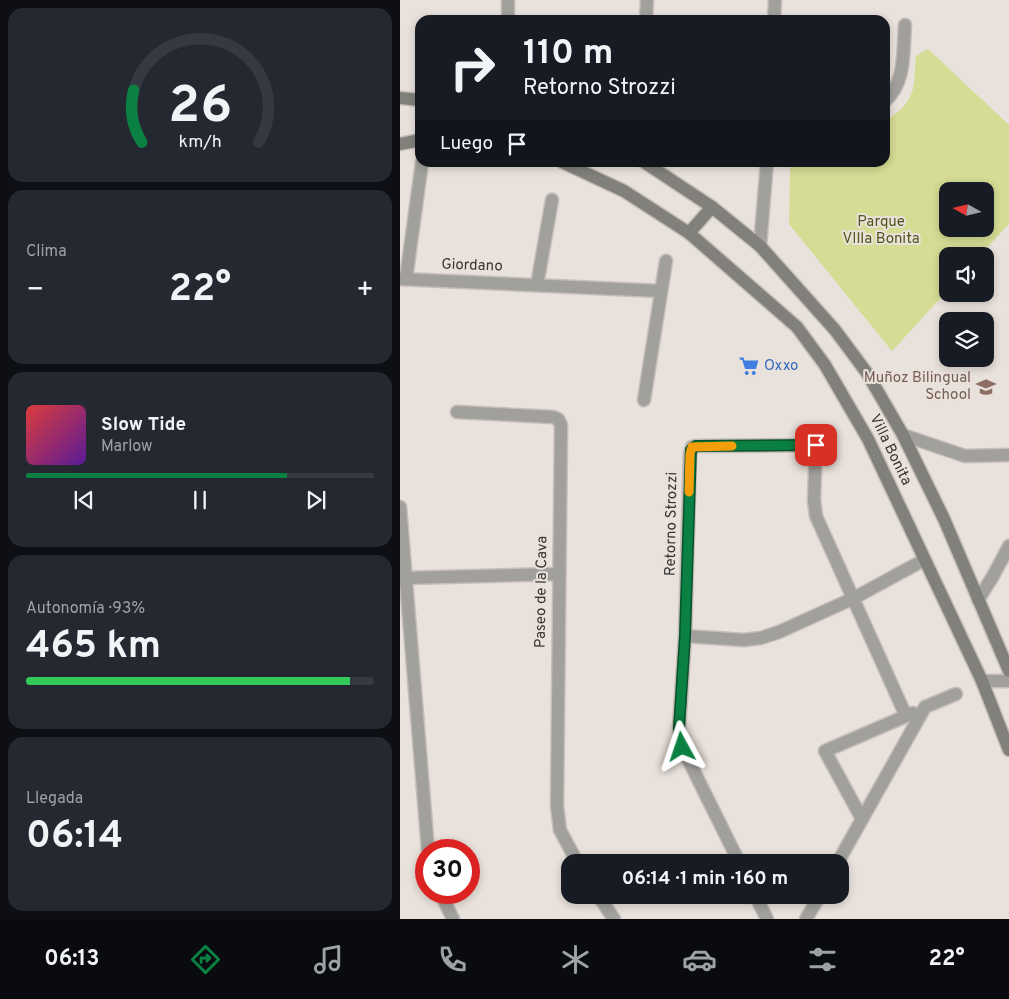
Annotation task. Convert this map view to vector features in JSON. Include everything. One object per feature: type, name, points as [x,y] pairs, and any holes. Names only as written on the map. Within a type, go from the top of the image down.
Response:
[{"type":"street","points":[[508,0],[508,15]]},
{"type":"street","points":[[646,15],[647,0]]},
{"type":"street","points":[[774,15],[775,0]]},
{"type":"street","points":[[890,97],[902,70],[905,25]]},
{"type":"street","points":[[400,98],[415,100]]},
{"type":"street","points":[[400,144],[415,141]]},
{"type":"street","name":"Giordano","points":[[421,167],[403,279],[661,291]]},
{"type":"street","name":"Villa Bonita","points":[[573,167],[624,191],[689,233],[796,326],[825,365],[868,439],[982,681],[1009,750]]},
{"type":"street","name":"Villa Bonita","points":[[652,167],[712,207],[760,246],[835,330],[867,373],[903,435],[944,519],[1009,671]]},
{"type":"street","points":[[760,246],[766,167]]},
{"type":"street","points":[[537,285],[552,200]]},
{"type":"street","points":[[689,233],[712,207]]},
{"type":"street","points":[[644,400],[666,260]]},
{"type":"street","name":"Paseo de la Cava","points":[[457,412],[553,417],[558,419],[561,425],[557,806],[560,830],[573,854]]},
{"type":"street","points":[[903,435],[965,456],[1009,454]]},
{"type":"street","name":"Retorno Strozzi","points":[[735,854],[682,747],[679,728],[685,636],[690,454],[692,447],[823,445],[814,500],[816,516],[906,716]]},
{"type":"street","points":[[400,507],[427,839]]},
{"type":"street","points":[[978,600],[994,576],[1009,546]]},
{"type":"street","points":[[685,636],[744,640],[761,638],[779,632],[854,598],[924,560]]},
{"type":"street","points":[[405,578],[558,574]]},
{"type":"street","points":[[982,681],[1009,681]]},
{"type":"street","points":[[862,819],[825,750],[956,694]]},
{"type":"street","points":[[842,854],[925,707]]},
{"type":"street","points":[[446,904],[453,919]]},
{"type":"street","points":[[604,904],[614,919]]},
{"type":"street","points":[[760,904],[767,919]]},
{"type":"street","points":[[806,919],[815,904]]},
{"type":"green space","name":"Parque VIlla Bonita","points":[[928,49],[1009,125],[1009,224],[987,247],[939,247],[939,300],[892,351],[789,224],[790,169],[791,167],[890,167],[890,118],[908,101],[913,87],[916,56]]},
{"type":"slow traffic","points":[[689,492],[690,454],[692,447],[732,446]]},
{"type":"place","name":"Oxxo","points":[[749,366]]},
{"type":"place","name":"Muñoz Bilingual School","points":[[986,387]]},
{"type":"route","points":[[682,747],[679,728],[685,636],[690,454],[692,447],[816,445]]}]
